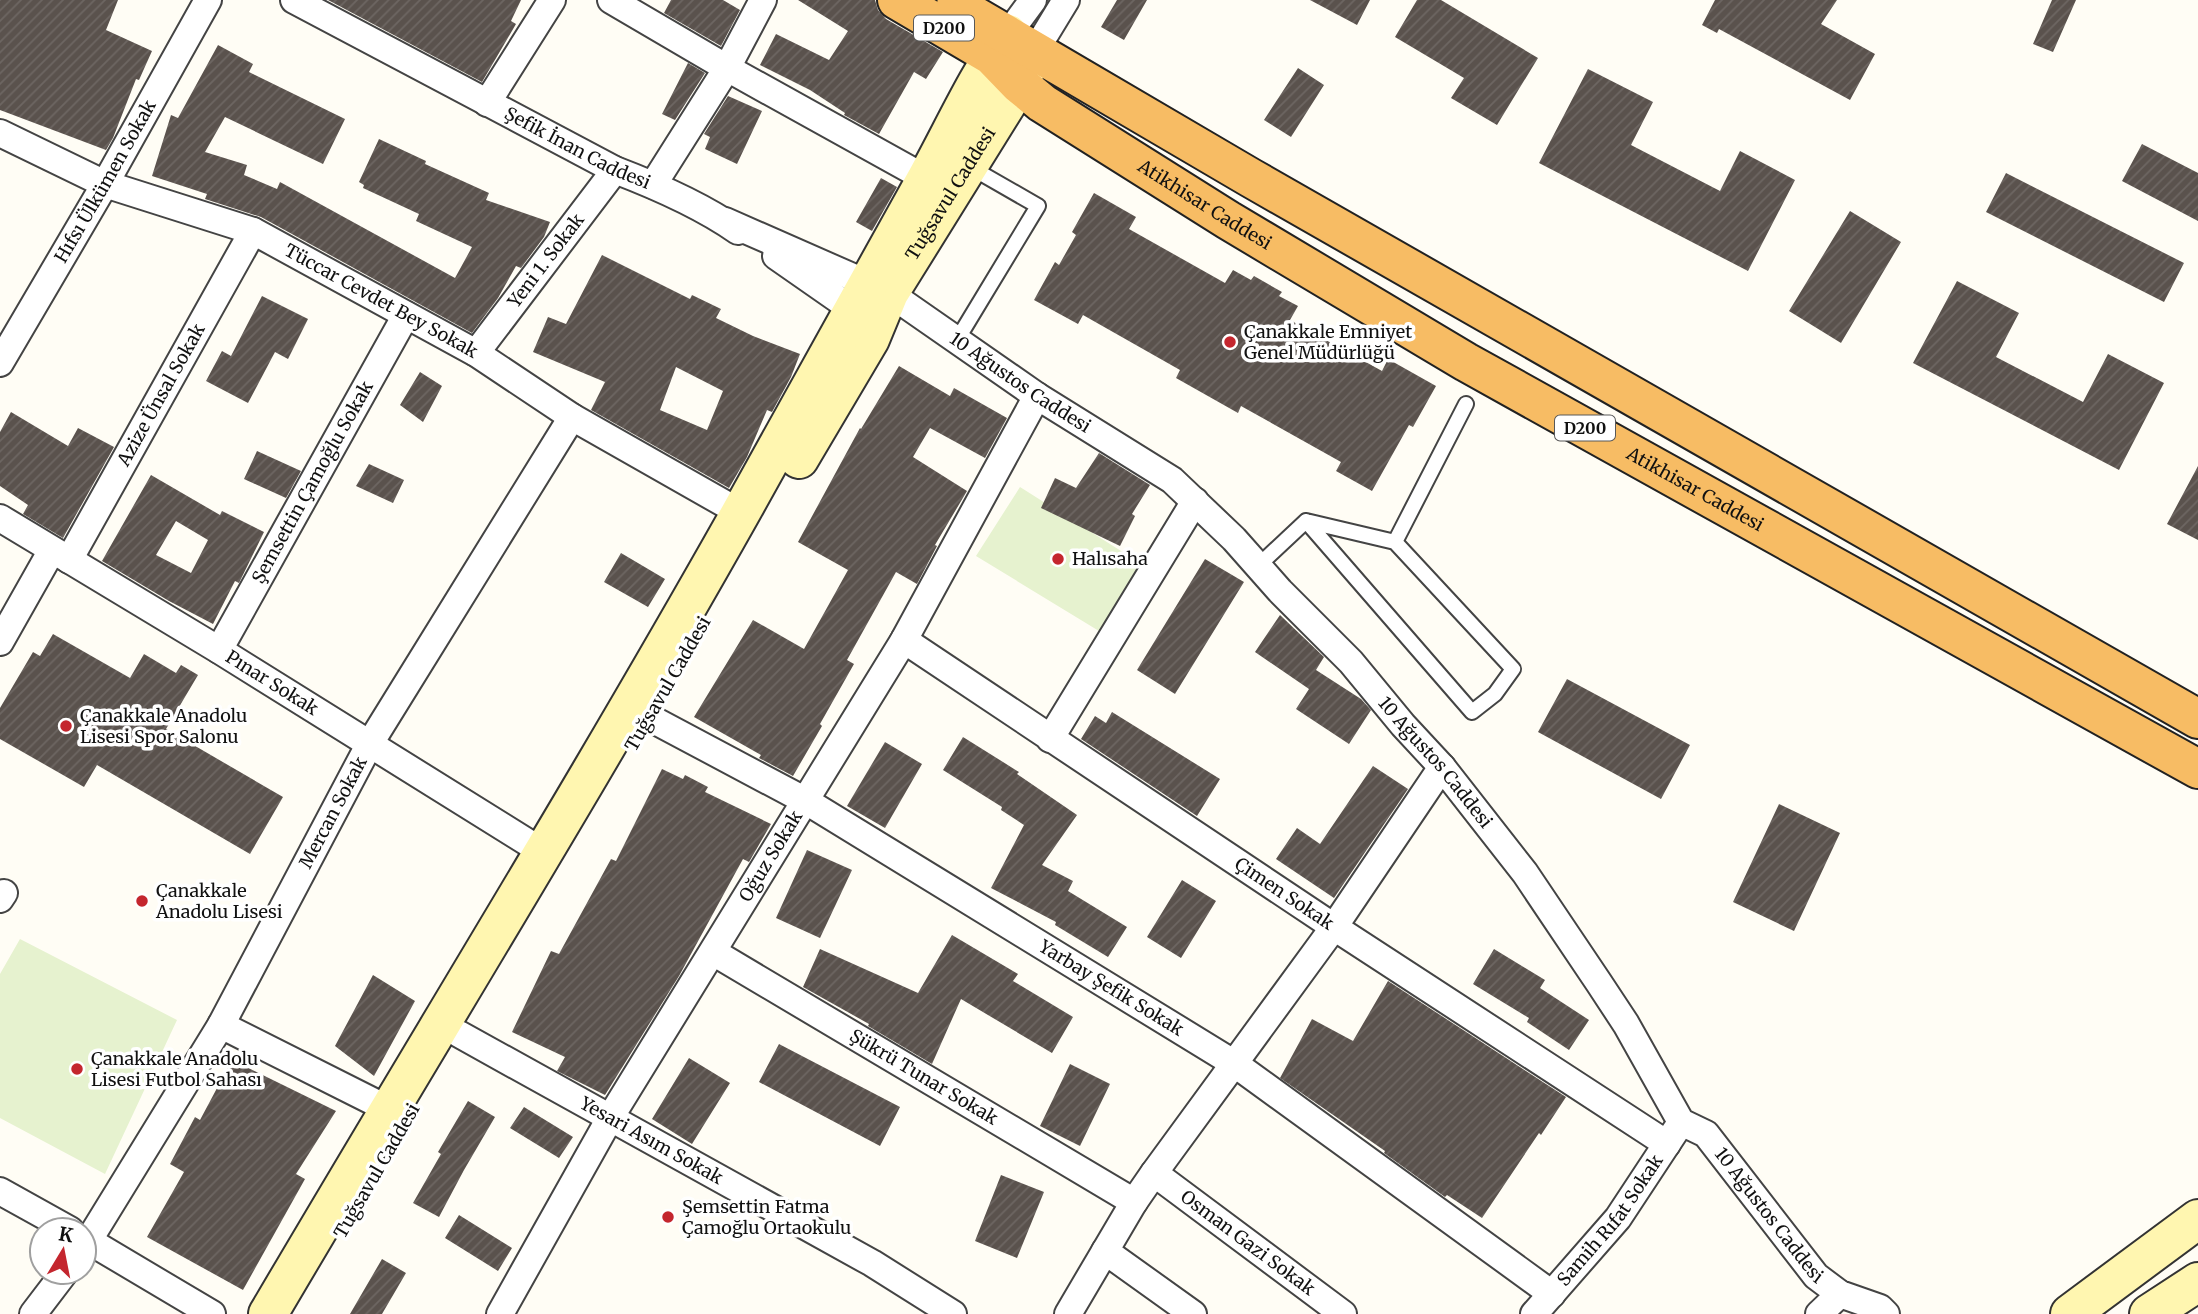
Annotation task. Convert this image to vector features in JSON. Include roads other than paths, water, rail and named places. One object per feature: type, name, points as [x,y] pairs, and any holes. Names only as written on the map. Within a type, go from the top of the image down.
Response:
[{"type":"highway","name":"D200","points":[[897,0],[1251,178],[2198,719]]},
{"type":"highway","name":"D200","points":[[948,0],[1013,56]]},
{"type":"highway","name":"Atikhisar Caddesi","points":[[1013,56],[1042,103],[1228,220],[1466,362],[2198,769]]},
{"type":"main road","name":"Tuğsavul Caddesi","points":[[295,1314],[406,1119],[648,717],[870,339],[869,295],[969,166],[1013,56]]},
{"type":"main road","points":[[268,1314],[869,295],[927,178],[1013,56]]},
{"type":"main road","points":[[2070,1314],[2198,1219]]},
{"type":"main road","points":[[2149,1314],[2198,1282]]},
{"type":"street","name":"Hıfsı Ülkümen Sokak","points":[[0,363],[106,184],[208,0]]},
{"type":"street","points":[[487,103],[552,0]]},
{"type":"street","points":[[611,0],[727,68],[927,178]]},
{"type":"street","points":[[653,185],[727,68],[763,0]]},
{"type":"street","points":[[1013,56],[1033,0]]},
{"type":"street","points":[[1013,56],[1066,0]]},
{"type":"street","name":"Şefik İnan Caddesi","points":[[305,3],[615,170],[653,185],[869,295]]},
{"type":"street","name":"Tüccar Cevdet Bey Sokak","points":[[0,133],[106,184],[253,231],[476,353],[572,417],[741,513]]},
{"type":"street","name":"Yeni 1. Sokak","points":[[476,353],[615,170]]},
{"type":"street","name":"Azize Ünsal Sokak","points":[[0,642],[61,555],[253,231]]},
{"type":"street","name":"10 Ağustos Caddesi","points":[[869,295],[957,340],[1037,396],[1172,480],[1234,539],[1280,591],[1351,662],[1403,725],[1442,766],[1525,873],[1626,1024],[1681,1122],[1706,1134],[1816,1276],[1840,1294],[1880,1308],[1886,1314]]},
{"type":"street","name":"Şemsettin Çamoğlu Sokak","points":[[219,650],[406,315]]},
{"type":"street","name":"Oğuz Sokak","points":[[500,1314],[610,1118],[904,640],[1037,396]]},
{"type":"street","name":"Mercan Sokak","points":[[97,1216],[221,1025],[369,745],[572,417]]},
{"type":"street","points":[[1050,739],[1195,501]]},
{"type":"street","name":"Pınar Sokak","points":[[0,518],[219,650],[542,852]]},
{"type":"street","name":"Çimen Sokak","points":[[904,640],[1334,927],[1667,1144]]},
{"type":"street","name":"Yarbay Şefik Sokak","points":[[648,717],[806,801],[1235,1064],[1552,1294]]},
{"type":"street","points":[[1068,1314],[1134,1202],[1334,927],[1442,766]]},
{"type":"street","name":"Şükrü Tunar Sokak","points":[[713,952],[1134,1202]]},
{"type":"street","points":[[221,1025],[388,1109]]},
{"type":"street","name":"Yesari Asım Sokak","points":[[459,1034],[872,1263],[953,1314]]},
{"type":"street","name":"Samih Rıfat Sokak","points":[[1535,1314],[1619,1218],[1681,1122]]},
{"type":"street","name":"Osman Gazi Sokak","points":[[1154,1173],[1343,1314]]},
{"type":"street","points":[[0,1191],[43,1216]]},
{"type":"street","points":[[98,1248],[212,1314]]},
{"type":"street","points":[[1105,1251],[1193,1314]]},
{"type":"street","points":[[33,1314],[54,1286]]},
{"type":"street","points":[[1819,1314],[1840,1294]]},
{"type":"lane","points":[[957,340],[1038,206],[969,166]]},
{"type":"lane","points":[[1395,542],[1466,404]]},
{"type":"lane","points":[[1306,521],[1395,542],[1513,669],[1495,694],[1472,712],[1306,521]]},
{"type":"lane","points":[[1258,566],[1306,521]]},
{"type":"place","name":"Çanakkale Emniyet Genel Müdürlüğü","points":[[1230,342]]},
{"type":"place","name":"Halısaha","points":[[1058,559]]},
{"type":"place","name":"Çanakkale Anadolu Lisesi Spor Salonu","points":[[66,726]]},
{"type":"place","name":"Çanakkale Anadolu Lisesi","points":[[142,901]]},
{"type":"place","name":"Çanakkale Anadolu Lisesi Futbol Sahası","points":[[77,1069]]},
{"type":"place","name":"Şemsettin Fatma Çamoğlu Ortaokulu","points":[[668,1217]]}]
